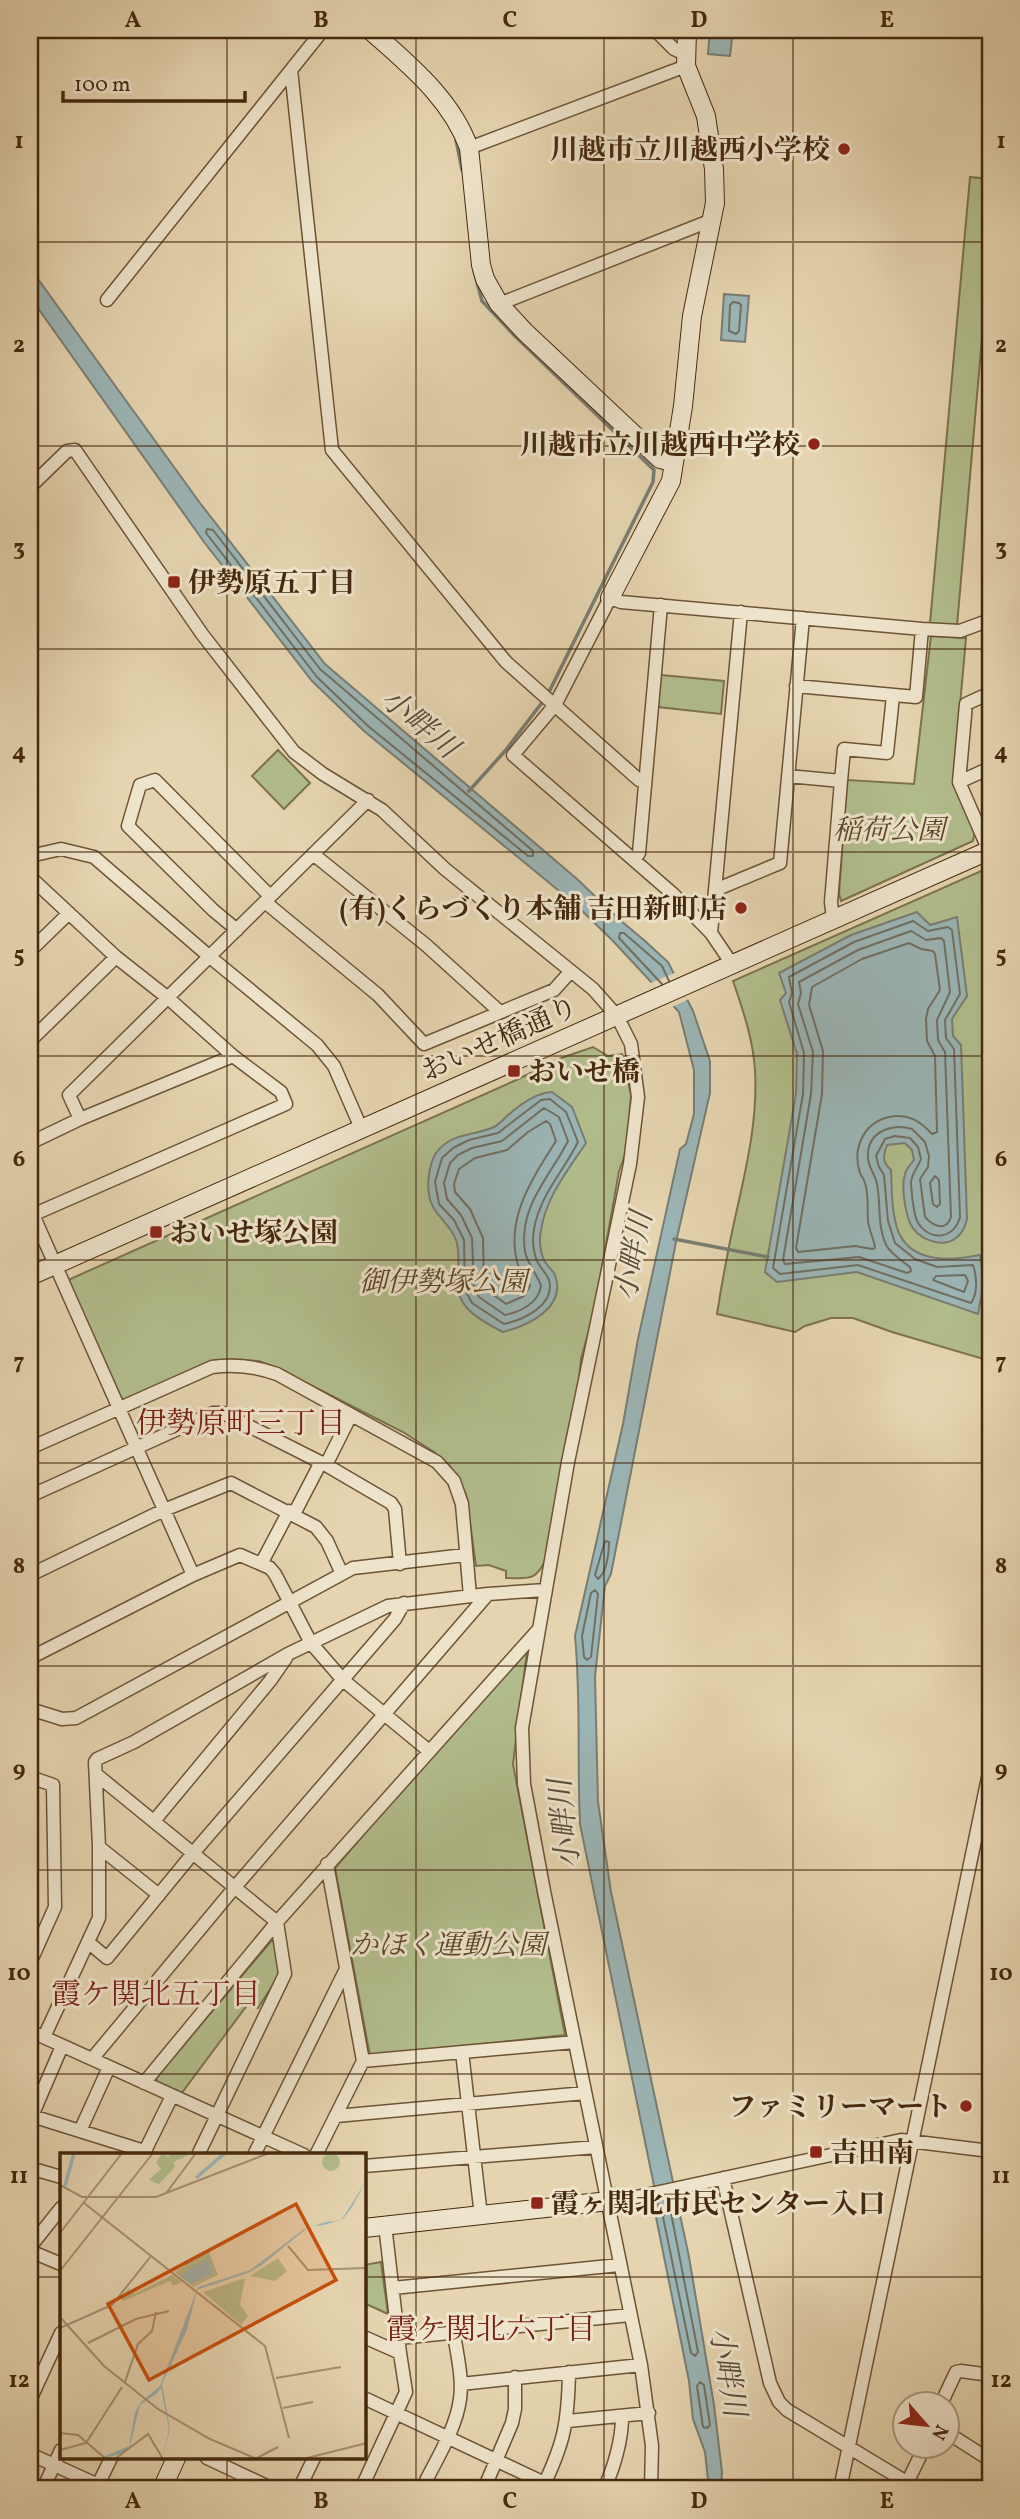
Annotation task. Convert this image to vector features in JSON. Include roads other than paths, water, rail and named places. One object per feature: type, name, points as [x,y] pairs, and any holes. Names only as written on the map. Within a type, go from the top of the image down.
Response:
[{"type":"street","points":[[107,300],[323,30]]},
{"type":"street","points":[[370,30],[435,90],[452,113],[469,148],[481,265],[485,279],[499,304],[632,434],[660,459],[673,462]]},
{"type":"street","points":[[655,30],[686,60]]},
{"type":"street","points":[[687,30],[686,60],[706,116],[711,144],[715,204],[692,316],[683,406],[667,492],[555,705],[513,755],[673,894],[711,933],[725,968]]},
{"type":"street","points":[[469,148],[686,60]]},
{"type":"street","points":[[291,70],[332,450],[489,643],[522,678],[639,780],[645,780]]},
{"type":"street","points":[[499,304],[712,220]]},
{"type":"street","points":[[30,487],[67,451],[75,450],[202,635],[294,752],[323,774],[382,810],[444,869],[623,1013],[631,1044],[638,1097],[635,1131],[620,1216],[568,1462],[555,1548],[538,1630],[523,1728],[522,1759],[524,1784],[544,1891],[596,2147],[618,2200],[619,2265],[649,2413],[652,2446],[651,2489]]},
{"type":"street","points":[[610,598],[922,629],[960,631],[990,620]]},
{"type":"street","points":[[634,860],[639,853],[661,605]]},
{"type":"street","points":[[711,933],[741,612]]},
{"type":"street","points":[[715,890],[780,863],[803,618]]},
{"type":"street","points":[[796,686],[916,698],[922,629]]},
{"type":"street","points":[[990,693],[966,704],[960,782],[990,854]]},
{"type":"street","points":[[833,919],[831,902],[844,749],[887,753],[893,696]]},
{"type":"street","points":[[960,782],[990,768]]},
{"type":"street","points":[[788,776],[841,781]]},
{"type":"street","points":[[237,930],[128,826],[141,785],[155,780],[267,899],[378,995],[424,1044],[554,990],[571,971]]},
{"type":"street","points":[[80,1119],[69,1095],[368,800]]},
{"type":"street","points":[[30,856],[61,849],[94,857],[328,1055],[360,1128]]},
{"type":"street","points":[[313,854],[426,946],[500,1012]]},
{"type":"street","name":"おいせ橋通り","points":[[30,1276],[833,919],[990,854]]},
{"type":"street","points":[[30,877],[116,957],[168,998],[233,1056],[281,1092],[286,1104],[31,1213],[193,1575]]},
{"type":"street","points":[[30,951],[69,913]]},
{"type":"street","points":[[30,1041],[116,957]]},
{"type":"street","points":[[30,1143],[80,1119],[233,1056]]},
{"type":"street","points":[[30,1448],[212,1367],[229,1365],[261,1368],[277,1374],[437,1462],[454,1481],[462,1504],[470,1596]]},
{"type":"street","points":[[30,1496],[213,1413],[223,1413],[323,1464],[391,1503],[395,1509],[400,1564]]},
{"type":"street","points":[[261,1564],[351,1415]]},
{"type":"street","points":[[30,1575],[164,1510],[231,1483],[292,1513],[322,1533],[342,1574]]},
{"type":"street","points":[[30,1658],[193,1575],[240,1555],[261,1564],[275,1574],[311,1643],[343,1680],[429,1751]]},
{"type":"street","points":[[30,1709],[62,1719],[76,1717],[353,1568],[465,1555]]},
{"type":"street","points":[[44,2037],[99,1917],[97,1759],[134,1742],[288,1654],[388,1606],[545,1590]]},
{"type":"street","points":[[92,2059],[235,1887],[488,1594]]},
{"type":"street","points":[[88,1942],[107,1958],[194,1852],[343,1680],[404,1603]]},
{"type":"street","points":[[144,2083],[327,1864],[538,1630]]},
{"type":"street","points":[[154,1821],[270,1681],[288,1654]]},
{"type":"street","points":[[839,2489],[990,1768]]},
{"type":"street","points":[[97,1775],[277,1922],[285,1973],[199,2153]]},
{"type":"street","points":[[30,1777],[53,1785],[55,1908],[30,1963]]},
{"type":"street","points":[[99,1847],[159,1895]]},
{"type":"street","points":[[317,2153],[363,2061],[327,1864]]},
{"type":"street","points":[[255,2153],[346,1969]]},
{"type":"street","points":[[30,2032],[300,2153]]},
{"type":"street","points":[[363,2061],[575,2042]]},
{"type":"street","points":[[62,2046],[32,2114],[144,2153],[172,2096]]},
{"type":"street","points":[[462,2052],[481,2216]]},
{"type":"street","points":[[80,2131],[109,2067]]},
{"type":"street","points":[[336,2116],[585,2093]]},
{"type":"street","points":[[366,2228],[618,2200],[901,2140],[990,2151]]},
{"type":"street","points":[[366,2166],[596,2147]]},
{"type":"street","points":[[30,2168],[60,2177]]},
{"type":"street","points":[[720,2179],[772,2388],[779,2402],[787,2410],[914,2487],[921,2460]]},
{"type":"street","points":[[30,2267],[32,2251],[60,2211]]},
{"type":"street","points":[[360,2489],[406,2392],[385,2225]]},
{"type":"street","points":[[32,2251],[60,2264]]},
{"type":"street","points":[[393,2288],[619,2265]]},
{"type":"street","points":[[399,2338],[630,2315]]},
{"type":"street","points":[[422,2489],[460,2401],[461,2384],[454,2334]]},
{"type":"street","points":[[30,2400],[60,2335]]},
{"type":"street","points":[[366,2338],[400,2353]]},
{"type":"street","points":[[461,2384],[641,2365]]},
{"type":"street","points":[[366,2399],[548,2487],[568,2421],[569,2372]]},
{"type":"street","points":[[947,2390],[956,2372],[990,2375]]},
{"type":"street","points":[[484,2489],[506,2441],[515,2409],[515,2378]]},
{"type":"street","points":[[568,2421],[649,2413]]},
{"type":"street","points":[[604,2489],[622,2428],[621,2417]]},
{"type":"street","points":[[960,2440],[990,2460]]},
{"type":"street","points":[[43,2489],[60,2452]]},
{"type":"street","points":[[30,2454],[101,2488],[110,2460]]},
{"type":"street","points":[[162,2489],[175,2460]]},
{"type":"street","points":[[211,2460],[273,2489]]},
{"type":"street","points":[[299,2489],[313,2460]]},
{"type":"street","points":[[237,2489],[244,2476]]},
{"type":"water","points":[[710,30],[733,30],[730,56],[708,54]]},
{"type":"water","points":[[30,268],[200,503],[325,664],[577,879],[668,962],[693,1011],[710,1061],[710,1093],[676,1242],[611,1574],[605,1586],[595,1676],[598,1802],[611,1892],[689,2257],[714,2405],[722,2472],[721,2489],[709,2489],[705,2452],[693,2419],[689,2381],[655,2212],[659,2210],[580,1824],[579,1801],[575,1636],[623,1424],[638,1339],[680,1149],[686,1144],[694,1114],[694,1070],[679,1012],[575,904],[364,731],[312,681],[204,542],[30,297]]},
{"type":"water","points":[[724,294],[749,296],[745,342],[721,340]]},
{"type":"water","points":[[917,912],[930,925],[957,917],[967,996],[952,1019],[953,1036],[961,1045],[967,1219],[958,1236],[944,1243],[930,1241],[913,1229],[904,1192],[906,1172],[914,1160],[912,1150],[905,1143],[887,1145],[884,1159],[891,1170],[895,1220],[907,1245],[916,1252],[940,1258],[980,1255],[984,1281],[978,1314],[857,1272],[777,1282],[765,1272],[796,1094],[797,1054],[780,1000],[786,993],[779,973],[851,935]]},
{"type":"water","points":[[552,1092],[572,1107],[586,1143],[553,1195],[541,1230],[542,1255],[555,1275],[555,1297],[542,1314],[503,1332],[475,1315],[462,1301],[458,1284],[458,1248],[453,1234],[430,1201],[430,1168],[436,1153],[449,1141],[494,1127],[528,1100]]},
{"type":"waterway","points":[[456,140],[462,170]]},
{"type":"waterway","points":[[474,271],[482,301],[654,470],[653,482],[548,694]]},
{"type":"waterway","points":[[469,791],[505,751],[544,700]]},
{"type":"waterway","points":[[674,1239],[768,1257]]},
{"type":"place","name":"川越市立川越西小学校","points":[[844,149]]},
{"type":"place","name":"川越市立川越西中学校","points":[[814,444]]},
{"type":"place","name":"伊勢原五丁目","points":[[174,582]]},
{"type":"place","name":"(有)くらづくり本舗 吉田新町店","points":[[741,908]]},
{"type":"place","name":"おいせ橋","points":[[514,1071]]},
{"type":"place","name":"おいせ塚公園","points":[[156,1232]]},
{"type":"place","name":"ファミリーマート","points":[[966,2106]]},
{"type":"place","name":"吉田南","points":[[816,2152]]},
{"type":"place","name":"霞ヶ関北市民センター入口","points":[[537,2203]]},
{"type":"district","name":"伊勢原町三丁目","points":[[241,1423]]},
{"type":"district","name":"霞ケ関北五丁目","points":[[156,1994]]},
{"type":"district","name":"霞ケ関北六丁目","points":[[491,2329]]},
{"type":"water label","name":"小畔川","points":[[420,723]]},
{"type":"water label","name":"小畔川","points":[[633,1256]]},
{"type":"water label","name":"小畔川","points":[[564,1824]]},
{"type":"water label","name":"小畔川","points":[[728,2372]]},
{"type":"park label","name":"稲荷公園","points":[[889,829]]},
{"type":"park label","name":"御伊勢塚公園","points":[[443,1281]]},
{"type":"park label","name":"かほく運動公園","points":[[448,1944]]}]
